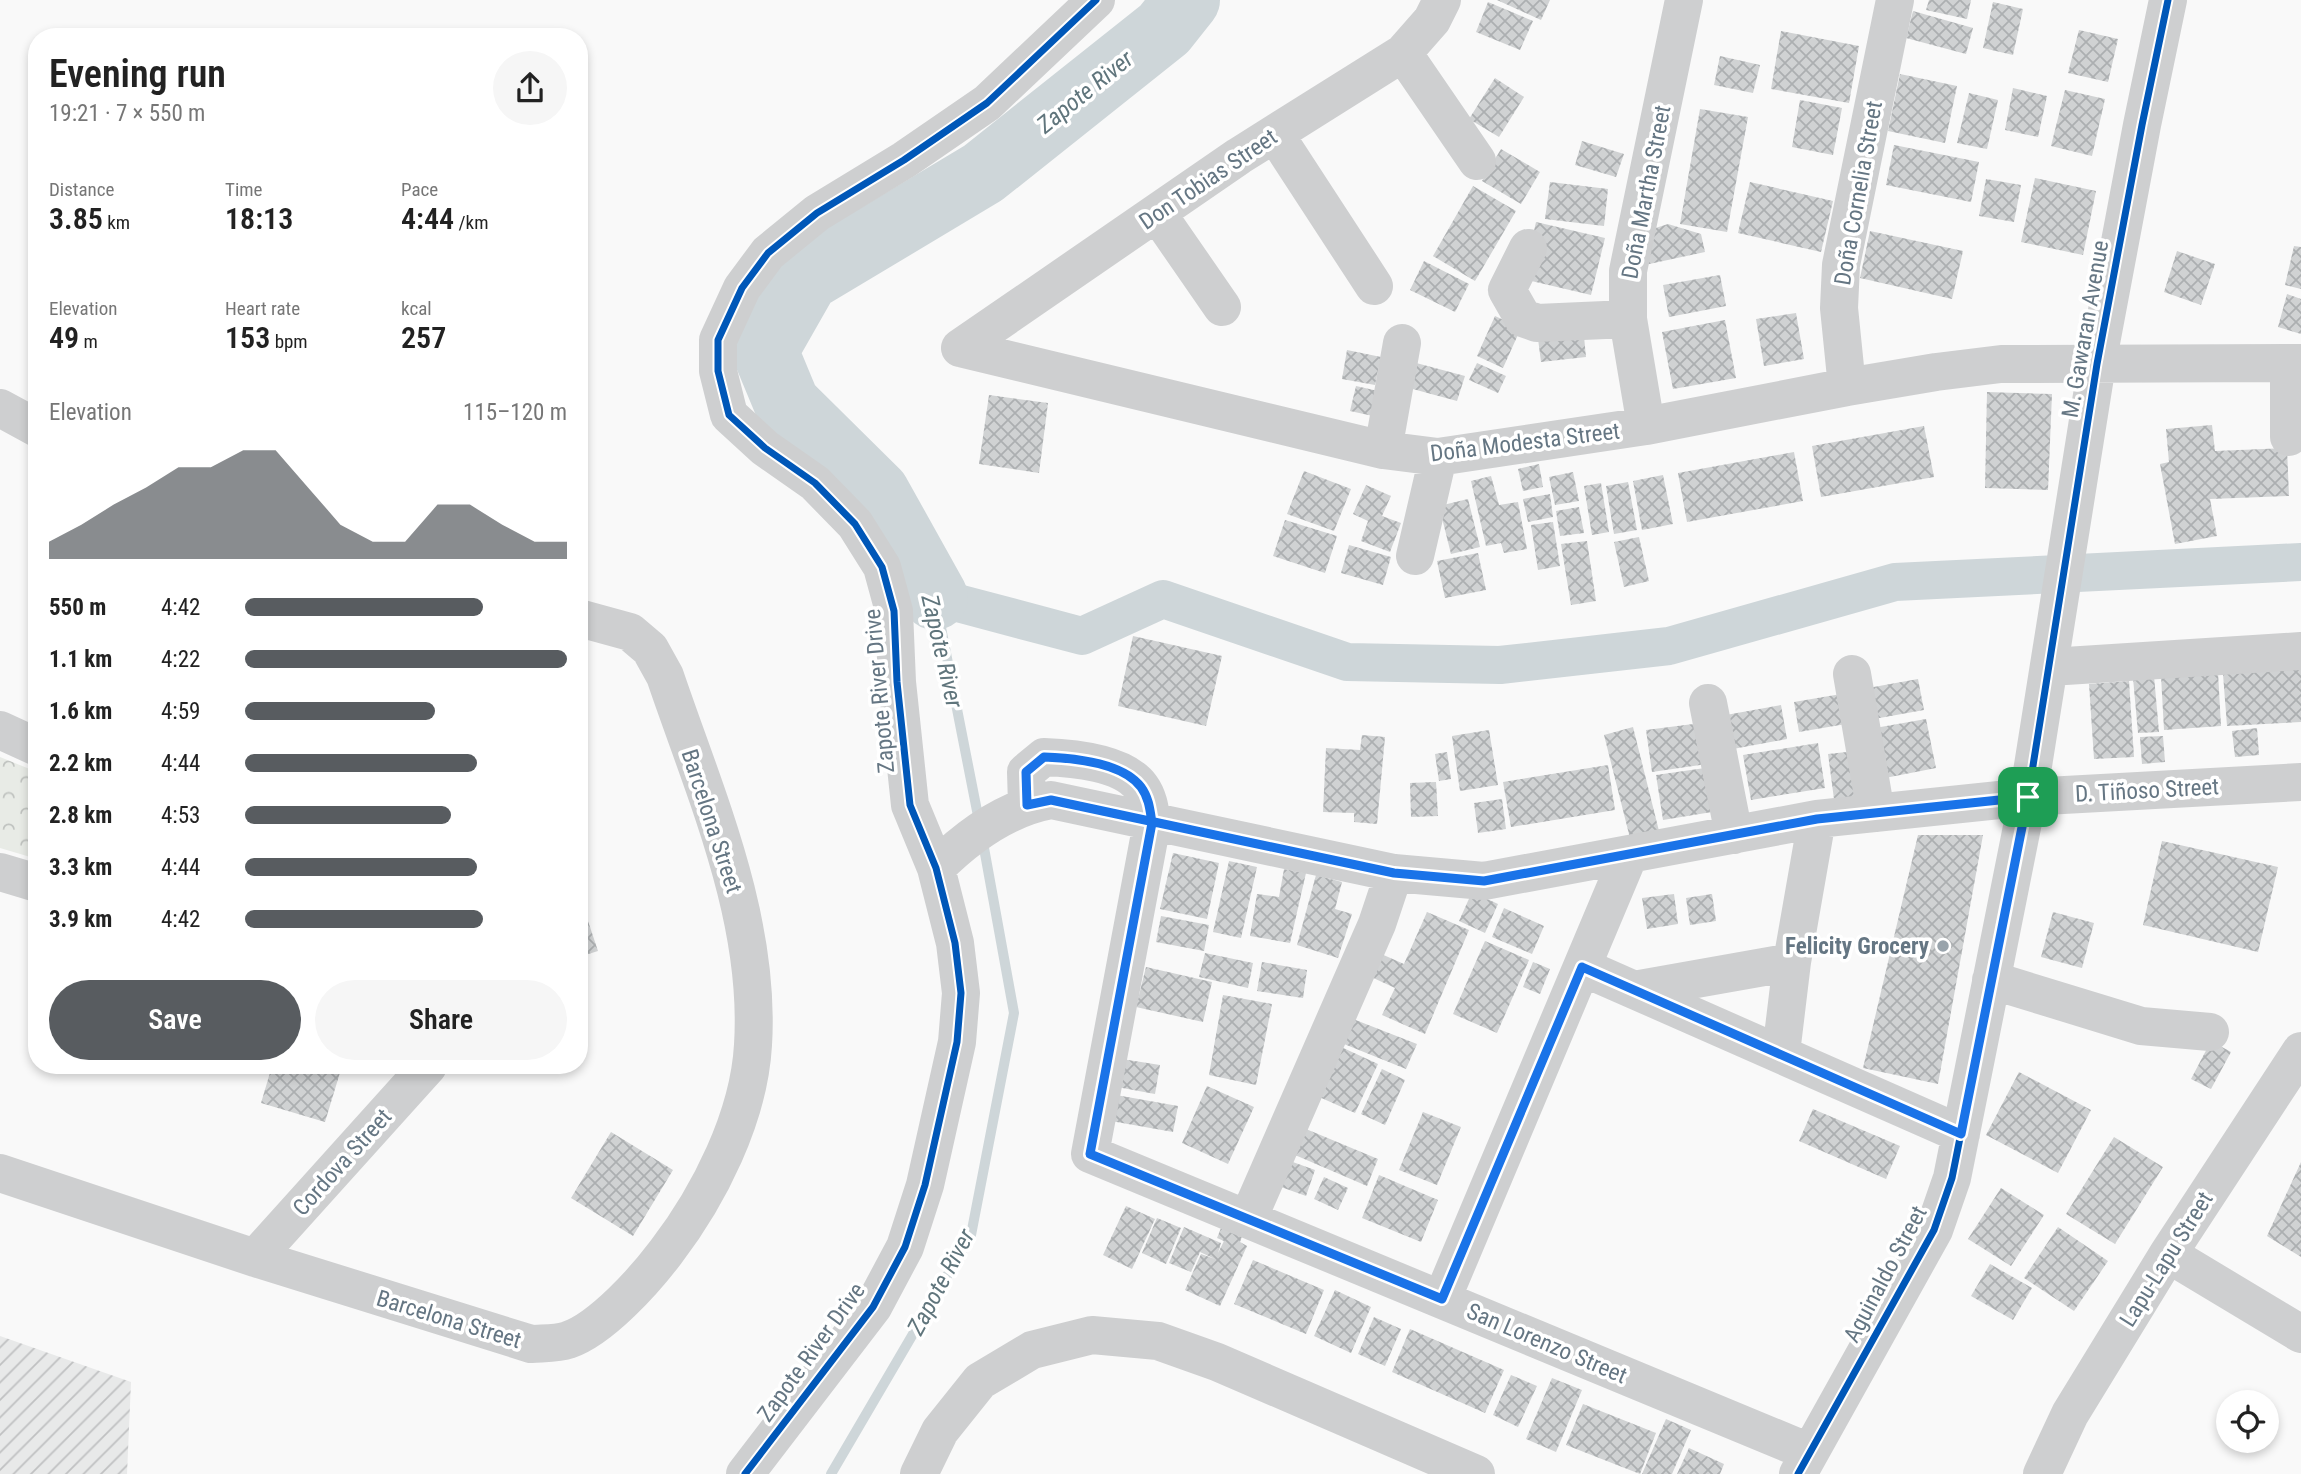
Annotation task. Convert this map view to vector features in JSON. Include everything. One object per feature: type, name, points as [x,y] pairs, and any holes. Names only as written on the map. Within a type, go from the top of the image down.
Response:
[{"type":"street","name":"Zapote River Drive","points":[[745,1474],[873,1307],[905,1247],[925,1185],[957,1042],[961,993],[947,857],[910,805],[897,682],[894,611],[882,567],[855,524],[823,491],[765,448],[729,415],[718,371],[718,340],[742,288],[768,253],[817,213],[905,160],[987,103],[1096,0]]},
{"type":"street","name":"Don Tobias Street","points":[[961,348],[1275,134],[1403,53],[1432,20],[1442,0]]},
{"type":"street","name":"Doña Martha Street","points":[[1646,426],[1628,319],[1628,271],[1684,0]]},
{"type":"street","name":"Doña Cornelia Street","points":[[1847,387],[1839,308],[1841,265],[1895,0]]},
{"type":"street","name":"M. Gawaran Avenue","points":[[2052,651],[2097,364],[2168,0]]},
{"type":"street","points":[[1403,53],[1477,161]]},
{"type":"street","points":[[1275,134],[1374,286]]},
{"type":"street","points":[[1157,213],[1222,307]]},
{"type":"street","points":[[1528,247],[1507,290],[1523,318],[1537,323],[1628,319]]},
{"type":"street","points":[[1383,450],[1402,343]]},
{"type":"street","name":"Doña Modesta Street","points":[[961,348],[1383,450],[1438,457],[1646,426],[1847,387],[2001,364],[2295,363]]},
{"type":"street","points":[[2290,437],[2295,363]]},
{"type":"street","points":[[0,408],[28,423]]},
{"type":"street","points":[[1415,556],[1438,457]]},
{"type":"street","name":"Barcelona Street","points":[[0,1173],[531,1345],[568,1340],[600,1321],[648,1276],[688,1224],[720,1164],[743,1103],[754,1048],[754,1001],[748,942],[730,867],[665,676],[650,649],[629,632],[588,621]]},
{"type":"street","points":[[2052,651],[2301,652]]},
{"type":"street","name":"Aguinaldo Street","points":[[1804,1463],[1934,1230],[1952,1178],[2028,797],[2052,651]]},
{"type":"street","points":[[1852,674],[1876,813]]},
{"type":"street","points":[[1708,703],[1734,835]]},
{"type":"street","points":[[0,730],[28,743]]},
{"type":"street","name":"D. Tiñoso Street","points":[[947,857],[1017,810],[1051,800],[1394,873],[1484,881],[1817,819],[2028,797],[2301,782]]},
{"type":"street","points":[[1781,1053],[1792,962],[1817,819]]},
{"type":"street","name":"San Lorenzo Street","points":[[1152,823],[1090,1154],[1442,1299],[1804,1463]]},
{"type":"street","points":[[1442,1299],[1629,855]]},
{"type":"street","points":[[0,872],[28,880]]},
{"type":"street","points":[[1248,1219],[1377,924],[1394,873]]},
{"type":"street","points":[[1634,990],[1792,962]]},
{"type":"street","points":[[1582,967],[1961,1134]]},
{"type":"street","points":[[1991,980],[2141,1026],[2210,1032]]},
{"type":"street","name":"Lapu-Lapu Street","points":[[2042,1474],[2070,1413],[2168,1254],[2301,1051]]},
{"type":"street","name":"Cordova Street","points":[[256,1258],[421,1074]]},
{"type":"street","points":[[2168,1254],[2301,1334]]},
{"type":"street","points":[[919,1474],[940,1431],[980,1381],[1032,1350],[1091,1335],[1158,1341],[1217,1362],[1476,1474]]},
{"type":"shaded area","points":[[0,1336],[131,1382],[127,1474],[0,1474]]},
{"type":"green space","points":[[0,757],[28,768],[28,856],[0,848]]},
{"type":"building","points":[[1497,0],[1550,0],[1541,20]]},
{"type":"building","points":[[1929,0],[1971,0],[1967,19],[1926,10]]},
{"type":"building","points":[[1488,2],[1533,21],[1520,50],[1476,32]]},
{"type":"building","points":[[1993,2],[2023,9],[2013,55],[1983,48]]},
{"type":"building","points":[[1913,11],[1973,28],[1966,54],[1906,38]]},
{"type":"building","points":[[2079,30],[2118,39],[2108,82],[2068,73]]},
{"type":"building","points":[[1781,31],[1859,46],[1849,103],[1771,89]]},
{"type":"building","points":[[1720,56],[1760,65],[1753,93],[1714,85]]},
{"type":"building","points":[[1900,74],[1957,86],[1945,143],[1888,131]]},
{"type":"building","points":[[1495,78],[1524,97],[1499,137],[1469,119]]},
{"type":"building","points":[[2013,88],[2047,96],[2038,137],[2005,130]]},
{"type":"building","points":[[2065,90],[2105,99],[2092,156],[2051,146]]},
{"type":"building","points":[[1969,93],[1998,100],[1987,149],[1957,143]]},
{"type":"building","points":[[1800,100],[1842,108],[1833,155],[1792,147]]},
{"type":"building","points":[[1700,109],[1748,117],[1727,232],[1680,224]]},
{"type":"building","points":[[1582,141],[1624,154],[1616,177],[1575,165]]},
{"type":"building","points":[[1894,145],[1979,162],[1971,202],[1886,185]]},
{"type":"building","points":[[1501,149],[1540,172],[1521,204],[1482,181]]},
{"type":"building","points":[[2035,178],[2096,191],[2083,255],[2021,242]]},
{"type":"building","points":[[1986,179],[2021,185],[2014,222],[1979,216]]},
{"type":"building","points":[[1550,182],[1608,189],[1604,226],[1545,219]]},
{"type":"building","points":[[1750,182],[1833,201],[1821,252],[1738,233]]},
{"type":"building","points":[[1473,186],[1516,211],[1475,281],[1433,256]]},
{"type":"building","points":[[1536,222],[1605,238],[1591,295],[1523,279]]},
{"type":"building","points":[[1668,224],[1701,234],[1705,252],[1640,266],[1643,232]]},
{"type":"building","points":[[1870,231],[1963,251],[1952,299],[1860,278]]},
{"type":"building","points":[[2294,246],[2301,247],[2301,289],[2285,285]]},
{"type":"building","points":[[2177,251],[2215,264],[2201,305],[2164,292]]},
{"type":"building","points":[[1424,261],[1469,284],[1455,312],[1410,290]]},
{"type":"building","points":[[1720,275],[1726,306],[1669,317],[1663,285]]},
{"type":"building","points":[[2287,294],[2301,299],[2301,334],[2278,327]]},
{"type":"building","points":[[1796,313],[1804,359],[1764,366],[1756,319]]},
{"type":"building","points":[[1495,316],[1521,328],[1503,368],[1477,356]]},
{"type":"building","points":[[1725,320],[1736,378],[1673,389],[1662,332]]},
{"type":"building","points":[[1583,326],[1586,357],[1541,362],[1537,331]]},
{"type":"building","points":[[1347,350],[1381,357],[1375,385],[1342,379]]},
{"type":"building","points":[[1405,360],[1465,376],[1457,401],[1398,385]]},
{"type":"building","points":[[1477,363],[1506,376],[1498,393],[1469,380]]},
{"type":"building","points":[[1356,386],[1378,391],[1373,416],[1350,411]]},
{"type":"building","points":[[1987,392],[2052,394],[2048,490],[1985,488]]},
{"type":"building","points":[[989,395],[1048,403],[1039,473],[979,464]]},
{"type":"building","points":[[2212,425],[2215,451],[2287,448],[2289,496],[2210,499],[2217,536],[2175,544],[2160,464],[2169,462],[2166,429]]},
{"type":"building","points":[[1924,426],[1934,477],[1821,497],[1812,446]]},
{"type":"building","points":[[1794,452],[1803,501],[1687,522],[1678,473]]},
{"type":"building","points":[[1539,464],[1543,487],[1523,491],[1518,469]]},
{"type":"building","points":[[1304,471],[1351,489],[1334,531],[1287,514]]},
{"type":"building","points":[[1573,472],[1579,501],[1555,505],[1549,477]]},
{"type":"building","points":[[1663,475],[1673,524],[1642,530],[1633,481]]},
{"type":"building","points":[[1491,476],[1499,505],[1518,502],[1527,549],[1504,553],[1501,543],[1486,546],[1471,481]]},
{"type":"building","points":[[1628,482],[1637,530],[1614,534],[1606,486]]},
{"type":"building","points":[[1601,483],[1609,532],[1592,535],[1584,486]]},
{"type":"building","points":[[1366,485],[1391,496],[1382,516],[1401,523],[1390,552],[1361,541],[1368,521],[1353,514]]},
{"type":"building","points":[[1550,494],[1553,517],[1528,522],[1523,499]]},
{"type":"building","points":[[1468,499],[1480,547],[1451,554],[1439,506]]},
{"type":"building","points":[[1579,507],[1584,533],[1560,536],[1556,511]]},
{"type":"building","points":[[1285,520],[1337,536],[1325,573],[1273,556]]},
{"type":"building","points":[[1553,522],[1560,566],[1538,570],[1531,525]]},
{"type":"building","points":[[1639,537],[1649,581],[1624,587],[1614,542]]},
{"type":"building","points":[[1587,541],[1596,601],[1571,605],[1561,544]]},
{"type":"building","points":[[1349,545],[1391,557],[1383,585],[1341,573]]},
{"type":"building","points":[[1478,553],[1486,590],[1445,598],[1437,561]]},
{"type":"building","points":[[1133,636],[1222,656],[1206,726],[1118,706]]},
{"type":"building","points":[[2301,669],[2301,722],[2227,726],[2223,674]]},
{"type":"building","points":[[2218,672],[2221,726],[2164,730],[2161,676]]},
{"type":"building","points":[[2154,676],[2159,732],[2138,733],[2133,678]]},
{"type":"building","points":[[1918,679],[1924,710],[1874,719],[1868,688]]},
{"type":"building","points":[[2129,681],[2134,757],[2094,759],[2089,684]]},
{"type":"building","points":[[1841,694],[1846,724],[1799,732],[1794,702]]},
{"type":"building","points":[[1781,705],[1787,739],[1733,749],[1726,715]]},
{"type":"building","points":[[1926,719],[1936,768],[1885,778],[1875,728]]},
{"type":"building","points":[[1701,723],[1707,764],[1652,772],[1646,730]]},
{"type":"building","points":[[1633,727],[1660,835],[1631,842],[1604,735]]},
{"type":"building","points":[[2257,728],[2259,755],[2235,757],[2232,731]]},
{"type":"building","points":[[1489,730],[1498,785],[1460,791],[1452,736]]},
{"type":"building","points":[[1362,735],[1385,737],[1377,824],[1354,822],[1354,813],[1323,812],[1326,748],[1360,750]]},
{"type":"building","points":[[2163,736],[2165,762],[2142,764],[2140,737]]},
{"type":"building","points":[[1818,743],[1825,788],[1751,800],[1743,755]]},
{"type":"building","points":[[1856,751],[1862,796],[1834,799],[1828,754]]},
{"type":"building","points":[[1447,752],[1451,779],[1439,781],[1435,754]]},
{"type":"building","points":[[1608,765],[1615,810],[1511,827],[1503,782]]},
{"type":"building","points":[[1712,767],[1718,811],[1663,820],[1656,775]]},
{"type":"building","points":[[1436,782],[1438,816],[1411,817],[1410,783]]},
{"type":"building","points":[[1502,799],[1506,829],[1478,833],[1474,803]]},
{"type":"building","points":[[1918,835],[1983,835],[1938,1084],[1863,1068]]},
{"type":"building","points":[[2162,841],[2278,867],[2258,952],[2143,925]]},
{"type":"building","points":[[1173,853],[1219,863],[1207,919],[1160,909]]},
{"type":"building","points":[[1229,861],[1257,867],[1241,938],[1213,932]]},
{"type":"building","points":[[1284,869],[1306,873],[1290,943],[1250,936],[1257,894],[1279,897]]},
{"type":"building","points":[[1316,875],[1342,882],[1335,909],[1352,914],[1338,958],[1297,945]]},
{"type":"building","points":[[1472,892],[1498,904],[1485,933],[1459,921]]},
{"type":"building","points":[[1674,894],[1678,924],[1647,929],[1642,898]]},
{"type":"building","points":[[1712,894],[1716,921],[1690,925],[1686,898]]},
{"type":"building","points":[[1504,908],[1544,926],[1532,954],[1492,937]]},
{"type":"building","points":[[1427,912],[1469,930],[1425,1034],[1382,1015],[1395,988],[1369,976],[1379,953],[1404,964]]},
{"type":"building","points":[[2053,912],[2094,923],[2082,968],[2041,957]]},
{"type":"building","points":[[1161,916],[1209,925],[1204,951],[1156,942]]},
{"type":"building","points":[[588,921],[598,951],[588,954]]},
{"type":"building","points":[[1485,941],[1529,960],[1497,1033],[1453,1014]]},
{"type":"building","points":[[1205,953],[1253,963],[1248,988],[1199,977]]},
{"type":"building","points":[[1262,962],[1307,970],[1303,998],[1257,991]]},
{"type":"building","points":[[1533,962],[1550,969],[1540,994],[1523,987]]},
{"type":"building","points":[[1146,967],[1212,982],[1203,1022],[1136,1007]]},
{"type":"building","points":[[1223,995],[1272,1004],[1256,1085],[1209,1075]]},
{"type":"building","points":[[1353,1019],[1417,1044],[1406,1069],[1344,1044]]},
{"type":"building","points":[[2211,1041],[2231,1052],[2211,1089],[2191,1079]]},
{"type":"building","points":[[1339,1046],[1378,1064],[1355,1113],[1317,1096]]},
{"type":"building","points":[[1122,1059],[1160,1065],[1155,1094],[1117,1087]]},
{"type":"building","points":[[1382,1069],[1405,1080],[1385,1125],[1361,1114]]},
{"type":"building","points":[[2019,1072],[2091,1110],[2058,1173],[1986,1135]]},
{"type":"building","points":[[270,1074],[340,1074],[325,1122],[261,1103]]},
{"type":"building","points":[[1207,1086],[1254,1107],[1228,1164],[1182,1143]]},
{"type":"building","points":[[1116,1095],[1178,1106],[1173,1132],[1111,1121]]},
{"type":"building","points":[[1813,1109],[1900,1146],[1886,1179],[1799,1141]]},
{"type":"building","points":[[1423,1112],[1461,1127],[1437,1185],[1399,1170]]},
{"type":"building","points":[[1306,1129],[1378,1159],[1367,1186],[1295,1155]]},
{"type":"building","points":[[611,1132],[673,1170],[633,1236],[571,1198]]},
{"type":"building","points":[[2114,1137],[2163,1167],[2115,1244],[2066,1214]]},
{"type":"building","points":[[1290,1161],[1315,1170],[1306,1196],[1281,1187]]},
{"type":"building","points":[[2301,1162],[2301,1257],[2267,1236]]},
{"type":"building","points":[[1379,1175],[1438,1200],[1421,1242],[1362,1218]]},
{"type":"building","points":[[1324,1177],[1348,1188],[1338,1210],[1314,1199]]},
{"type":"building","points":[[2001,1188],[2044,1215],[2011,1266],[1968,1239]]},
{"type":"building","points":[[1126,1206],[1155,1219],[1132,1269],[1103,1255]]},
{"type":"building","points":[[1157,1218],[1181,1228],[1166,1264],[1142,1253]]},
{"type":"building","points":[[1225,1218],[1246,1226],[1240,1242],[1247,1246],[1220,1306],[1185,1290],[1201,1254],[1215,1259],[1200,1252],[1191,1272],[1169,1263],[1184,1227],[1221,1243],[1218,1253],[1224,1241],[1217,1238]]},
{"type":"building","points":[[2058,1227],[2108,1261],[2074,1311],[2024,1278]]},
{"type":"building","points":[[1253,1260],[1324,1290],[1306,1334],[1234,1304]]},
{"type":"building","points":[[1990,1264],[2032,1288],[2013,1320],[1971,1296]]},
{"type":"building","points":[[1335,1290],[1371,1307],[1351,1353],[1314,1336]]},
{"type":"building","points":[[1374,1317],[1401,1329],[1385,1366],[1358,1354]]},
{"type":"building","points":[[1410,1329],[1504,1370],[1485,1413],[1392,1372]]},
{"type":"building","points":[[1511,1375],[1537,1386],[1518,1427],[1493,1415]]},
{"type":"building","points":[[1552,1378],[1582,1390],[1556,1452],[1526,1439]]},
{"type":"building","points":[[1583,1404],[1656,1433],[1640,1474],[1566,1445]]},
{"type":"building","points":[[1666,1419],[1691,1430],[1672,1474],[1642,1474]]},
{"type":"building","points":[[1689,1448],[1724,1464],[1720,1474],[1677,1474]]},
{"type":"waterway","name":"Zapote River","points":[[935,597],[877,493],[787,404],[765,351],[806,279],[983,173],[1164,29],[1187,0]]},
{"type":"waterway","points":[[935,597],[1082,636],[1163,599],[1347,662],[1500,665],[1669,646],[1895,582],[2301,562]]},
{"type":"waterway","name":"Zapote River","points":[[935,597],[979,821]]},
{"type":"waterway","name":"Zapote River","points":[[831,1474],[971,1235],[1014,1013],[982,837]]},
{"type":"cycle path","points":[[745,1474],[873,1307],[905,1247],[925,1185],[957,1042],[961,993],[955,943],[936,868],[910,805],[897,682],[894,611],[882,567],[855,524],[815,483],[765,448],[729,415],[718,371],[718,340],[742,288],[768,253],[817,213],[904,160],[987,103],[1096,0]]},
{"type":"cycle path","points":[[1798,1474],[1934,1230],[1952,1178],[2028,797],[2097,364],[2168,0]]},
{"type":"place","name":"Felicity Grocery","points":[[1943,946]]},
{"type":"route","points":[[2028,797],[1817,819],[1484,881],[1394,873],[1152,823],[1051,800],[1027,805],[1026,772],[1044,757],[1077,758],[1121,771],[1140,786],[1150,805],[1152,823],[1090,1154],[1442,1299],[1582,967],[1961,1134],[2028,797]]}]
